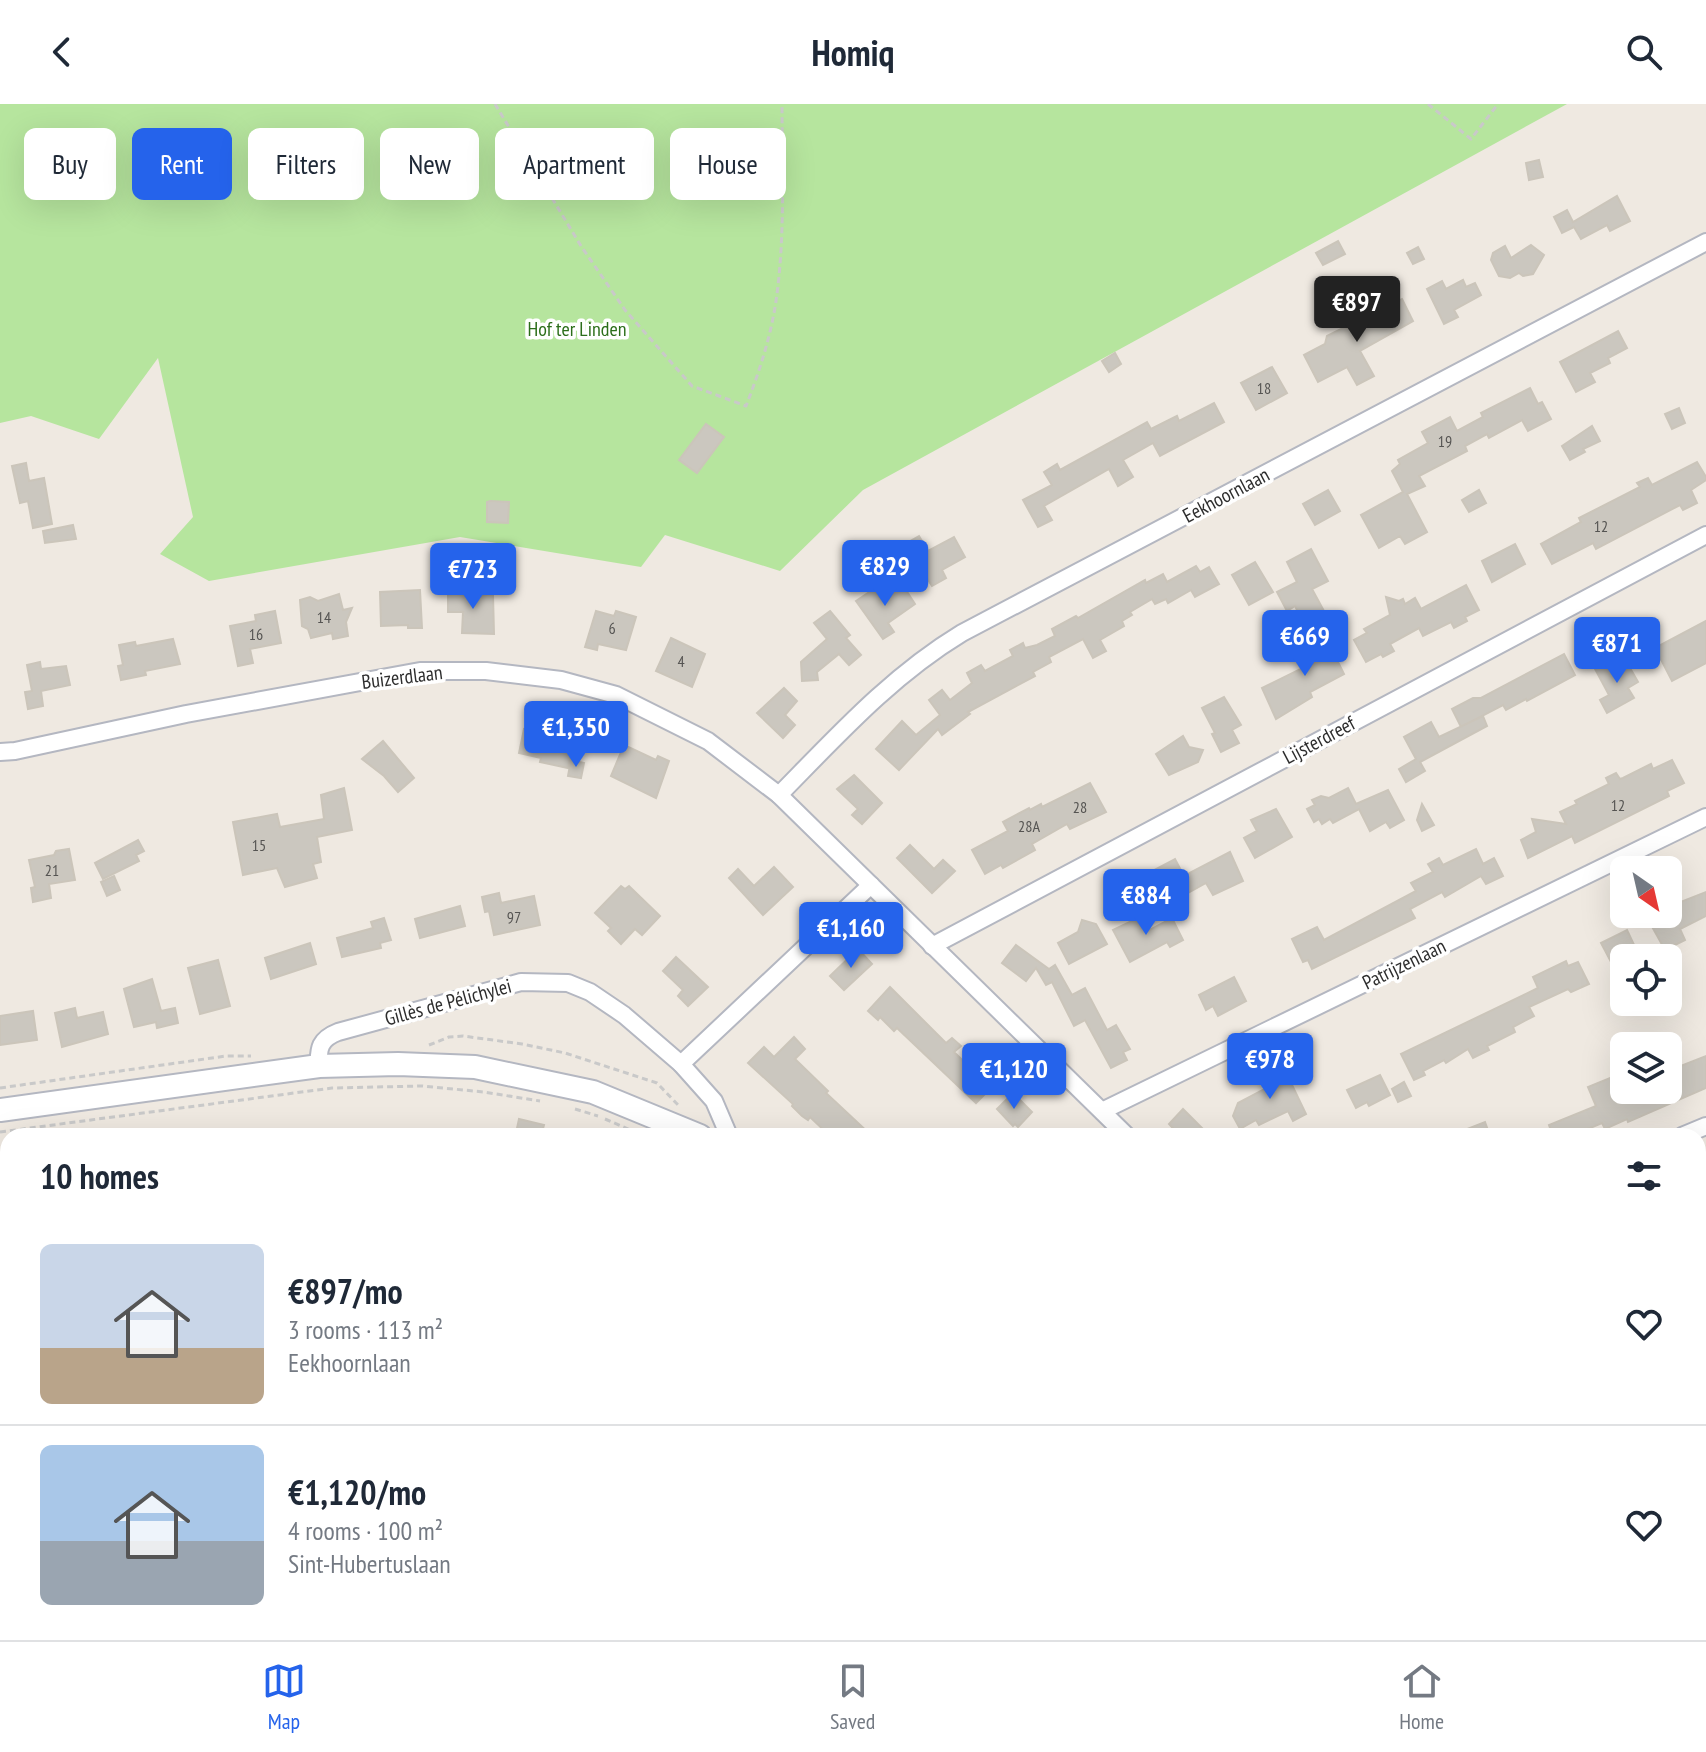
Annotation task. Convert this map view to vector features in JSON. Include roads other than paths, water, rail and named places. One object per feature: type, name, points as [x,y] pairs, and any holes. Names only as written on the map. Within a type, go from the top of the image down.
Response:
[{"type":"main road","points":[[0,1110],[319,1066],[398,1064],[475,1067],[593,1092],[681,1128]]},
{"type":"street","name":"Eekhoornlaan","points":[[779,795],[887,686],[962,633],[1706,242]]},
{"type":"street","name":"Lijsterdreef","points":[[932,946],[1706,535]]},
{"type":"street","name":"Buizerdlaan","points":[[0,752],[420,671],[486,671],[561,680],[616,695],[708,741],[779,795],[1119,1128]]},
{"type":"street","name":"Patrijzenlaan","points":[[1102,1111],[1706,817]]},
{"type":"street","points":[[681,1064],[871,885]]},
{"type":"street","name":"Gillès de Pélichylei","points":[[319,1066],[320,1044],[326,1037],[521,982],[568,983],[590,992],[624,1015],[681,1064],[714,1101],[726,1128]]},
{"type":"park label","name":"Hof ter Linden","points":[[577,329]]}]
